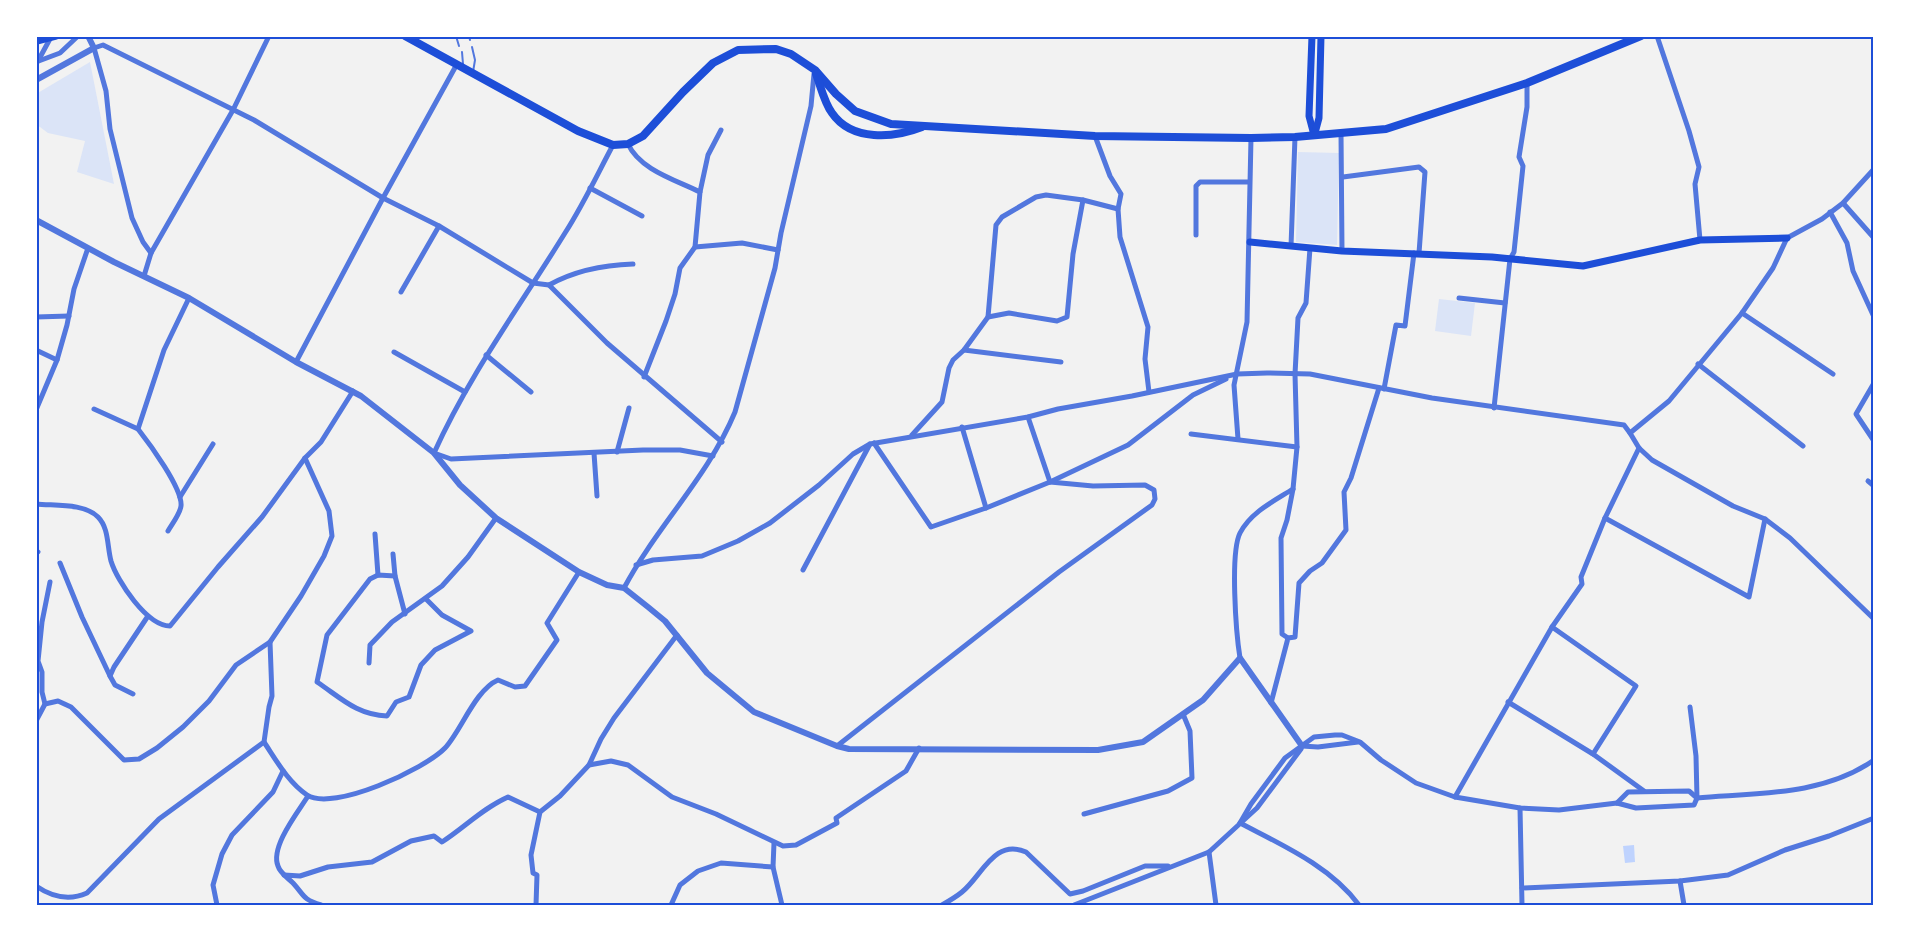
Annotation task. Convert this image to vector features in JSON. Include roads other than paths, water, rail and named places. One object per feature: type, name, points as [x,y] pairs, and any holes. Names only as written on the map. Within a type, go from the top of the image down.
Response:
[{"type":"main road","points":[[405,36],[578,131],[613,145],[628,144],[643,136],[713,63],[738,50],[776,49],[791,54],[815,70],[855,111],[891,124],[1095,136],[1251,138],[1295,137],[1386,129],[1527,83],[1641,36]]},
{"type":"main road","points":[[1312,36],[1309,116],[1314,135]]},
{"type":"main road","points":[[1314,135],[1319,118],[1321,36]]},
{"type":"main road","points":[[36,40],[53,37]]},
{"type":"main road","points":[[815,70],[832,114],[845,127],[864,135],[914,131],[927,126]]},
{"type":"main road","points":[[1250,242],[1342,251],[1417,253],[1583,266],[1700,240],[1787,238]]},
{"type":"street","points":[[37,62],[60,53],[78,36]]},
{"type":"street","points":[[88,36],[94,48],[106,91],[110,129],[132,218],[151,253]]},
{"type":"street","points":[[144,276],[151,253],[233,110],[269,36]]},
{"type":"street","points":[[1657,36],[1699,167],[1695,184],[1700,240]]},
{"type":"street","points":[[37,62],[53,37]]},
{"type":"street","points":[[36,80],[103,45],[254,120],[383,198],[439,226],[533,283],[549,285],[586,270],[633,264]]},
{"type":"street","points":[[296,362],[383,198],[460,65]]},
{"type":"street","points":[[624,588],[636,565],[722,442],[735,412],[761,324],[811,106],[815,70]]},
{"type":"street","points":[[1494,408],[1510,259],[1514,252],[1524,166],[1519,157],[1527,107],[1527,83]]},
{"type":"street","points":[[644,377],[675,294],[680,268],[695,247],[699,192],[708,155],[722,130]]},
{"type":"street","points":[[1341,133],[1342,251]]},
{"type":"street","points":[[1095,136],[1110,176],[1120,194],[1118,209],[1120,237],[1148,327],[1145,359],[1149,392]]},
{"type":"street","points":[[1291,246],[1295,137]]},
{"type":"street","points":[[1238,439],[1234,385],[1247,322],[1251,138]]},
{"type":"street","points":[[628,144],[632,152],[650,167],[699,192]]},
{"type":"street","points":[[434,453],[452,413],[566,232],[613,145]]},
{"type":"street","points":[[1310,248],[1306,303],[1298,318],[1295,374],[1297,447],[1293,489],[1281,538],[1282,634],[1288,638],[1294,637],[1299,584],[1310,571],[1322,563],[1346,530],[1344,492],[1351,478],[1381,389],[1396,324],[1405,326],[1417,253],[1425,172],[1419,167],[1343,177]]},
{"type":"street","points":[[1630,433],[1669,401],[1742,313],[1773,268],[1787,238],[1822,219],[1843,203],[1874,169]]},
{"type":"street","points":[[1196,235],[1196,186],[1200,182],[1249,182]]},
{"type":"street","points":[[590,188],[642,216]]},
{"type":"street","points":[[911,436],[942,402],[949,368],[953,360],[964,350],[988,316],[996,225],[1002,217],[1036,197],[1046,195],[1083,200],[1118,209]]},
{"type":"street","points":[[988,316],[1009,313],[1057,321],[1066,317],[1073,254],[1083,200]]},
{"type":"street","points":[[1843,203],[1874,238]]},
{"type":"street","points":[[1830,212],[1847,243],[1853,271],[1874,317]]},
{"type":"street","points":[[36,220],[189,298],[296,362],[353,391],[434,453],[460,485],[496,518],[579,572],[607,585],[624,588],[665,621],[707,673],[754,712],[837,746],[849,749],[1098,750],[1143,742],[1203,700],[1240,658]]},
{"type":"street","points":[[401,292],[439,226]]},
{"type":"street","points":[[695,247],[742,243],[778,250]]},
{"type":"street","points":[[36,410],[57,360],[74,289],[88,248]]},
{"type":"street","points":[[549,285],[644,377],[722,442]]},
{"type":"street","points":[[138,429],[164,350],[189,298]]},
{"type":"street","points":[[1460,298],[1505,303]]},
{"type":"street","points":[[1742,313],[1833,374]]},
{"type":"street","points":[[36,317],[69,316]]},
{"type":"street","points":[[36,350],[57,360]]},
{"type":"street","points":[[964,350],[1061,362]]},
{"type":"street","points":[[394,352],[465,392]]},
{"type":"street","points":[[486,356],[531,392]]},
{"type":"street","points":[[1698,364],[1803,446]]},
{"type":"street","points":[[872,444],[931,527],[1050,482],[1128,445],[1193,395],[1237,374]]},
{"type":"street","points":[[636,565],[653,560],[702,556],[738,541],[770,523],[819,485],[853,454],[872,444],[1028,417],[1237,374],[1310,374],[1381,389],[1494,408],[1624,425],[1639,448],[1661,466],[1733,506],[1765,519],[1790,538],[1874,620]]},
{"type":"street","points":[[1874,383],[1856,414],[1874,441]]},
{"type":"street","points":[[36,504],[86,509],[98,517],[105,528],[112,562],[122,584],[148,616],[163,626],[170,626],[256,525],[305,458],[321,442],[353,391]]},
{"type":"street","points":[[617,452],[629,408]]},
{"type":"street","points":[[94,409],[138,429],[159,456],[180,497],[181,507],[168,531]]},
{"type":"street","points":[[1028,417],[1050,482]]},
{"type":"street","points":[[962,427],[986,508]]},
{"type":"street","points":[[1191,434],[1297,447]]},
{"type":"street","points":[[180,497],[213,444]]},
{"type":"street","points":[[804,570],[872,444]]},
{"type":"street","points":[[1455,797],[1552,627],[1582,584],[1581,577],[1605,518],[1639,448]]},
{"type":"street","points":[[434,453],[451,459],[680,450],[713,456]]},
{"type":"street","points":[[594,453],[597,496]]},
{"type":"street","points":[[45,704],[58,701],[71,707],[124,760],[139,759],[183,727],[209,701],[236,665],[270,642],[324,556],[332,536],[329,511],[305,458]]},
{"type":"street","points":[[1868,481],[1874,486]]},
{"type":"street","points":[[837,746],[1059,572],[1152,505],[1155,500],[1154,490],[1145,485],[1093,486],[1050,482]]},
{"type":"street","points":[[1293,489],[1256,512],[1240,534],[1235,571],[1236,632],[1240,658],[1302,746]]},
{"type":"street","points":[[369,663],[370,645],[392,622],[442,586],[496,518]]},
{"type":"street","points":[[1605,518],[1749,597],[1765,519]]},
{"type":"street","points":[[375,534],[378,575]]},
{"type":"street","points":[[393,554],[395,576],[405,614]]},
{"type":"street","points":[[60,564],[82,617],[115,685],[133,694]]},
{"type":"street","points":[[270,642],[272,696],[268,707],[264,742],[283,771],[308,796],[318,798],[341,796],[389,782],[423,765],[445,747],[469,710],[491,683],[498,681],[515,687],[525,686],[557,640],[547,623],[579,572]]},
{"type":"street","points":[[395,576],[378,575],[370,579],[327,635],[317,682],[358,710],[370,715],[387,716],[396,702],[409,697],[421,665],[435,651],[471,631],[441,615],[426,599]]},
{"type":"street","points":[[36,721],[45,704],[42,692],[42,672],[38,661],[42,622],[50,582]]},
{"type":"street","points":[[110,676],[148,616]]},
{"type":"street","points":[[1552,627],[1636,686],[1593,754]]},
{"type":"street","points":[[536,905],[537,875],[532,873],[531,855],[540,812],[560,796],[589,765],[614,718],[677,635]]},
{"type":"street","points":[[1271,703],[1288,638]]},
{"type":"street","points":[[1508,702],[1593,754],[1646,792]]},
{"type":"street","points":[[1074,905],[1209,852],[1257,808],[1302,746],[1314,737],[1342,735],[1360,742],[1416,783],[1455,797],[1520,808],[1559,810],[1617,803],[1636,808],[1694,805],[1697,798],[1696,756],[1690,707]]},
{"type":"street","points":[[1084,814],[1168,791],[1192,778],[1190,731],[1183,714]]},
{"type":"street","points":[[36,886],[61,898],[76,898],[87,893],[159,819],[264,742]]},
{"type":"street","points":[[1302,746],[1318,747],[1360,742]]},
{"type":"street","points":[[589,765],[611,761],[628,765],[672,797],[716,814],[783,846],[796,845],[837,823],[836,818],[906,771],[919,748]]},
{"type":"street","points":[[1617,803],[1628,792],[1689,791],[1697,798],[1790,791],[1833,780],[1874,760]]},
{"type":"street","points":[[218,905],[213,885],[222,855],[232,836],[273,792],[283,771]]},
{"type":"street","points":[[308,796],[276,850],[276,861],[279,869],[309,901],[321,905]]},
{"type":"street","points":[[284,875],[300,876],[328,867],[372,862],[411,841],[434,836],[441,842],[461,830],[497,802],[508,797],[540,812]]},
{"type":"street","points":[[1520,808],[1522,905]]},
{"type":"street","points":[[1522,888],[1680,881],[1728,875],[1785,850],[1874,818]]},
{"type":"street","points":[[1240,823],[1298,854],[1332,877],[1349,892],[1359,905]]},
{"type":"street","points":[[774,843],[773,867],[782,905]]},
{"type":"street","points":[[942,905],[964,891],[987,862],[1005,850],[1018,848],[1034,858],[1070,894],[1145,866],[1173,867]]},
{"type":"street","points":[[1209,852],[1216,905]]},
{"type":"street","points":[[671,905],[680,885],[705,868],[721,863],[773,867]]},
{"type":"street","points":[[1680,881],[1684,905]]},
{"type":"lane","points":[[456,36],[459,46]]},
{"type":"lane","points":[[469,36],[470,40]]},
{"type":"lane","points":[[472,47],[475,60],[473,72]]},
{"type":"lane","points":[[460,65],[462,52]]},
{"type":"water","points":[[1634,845],[1635,862],[1625,863],[1623,846]]}]
